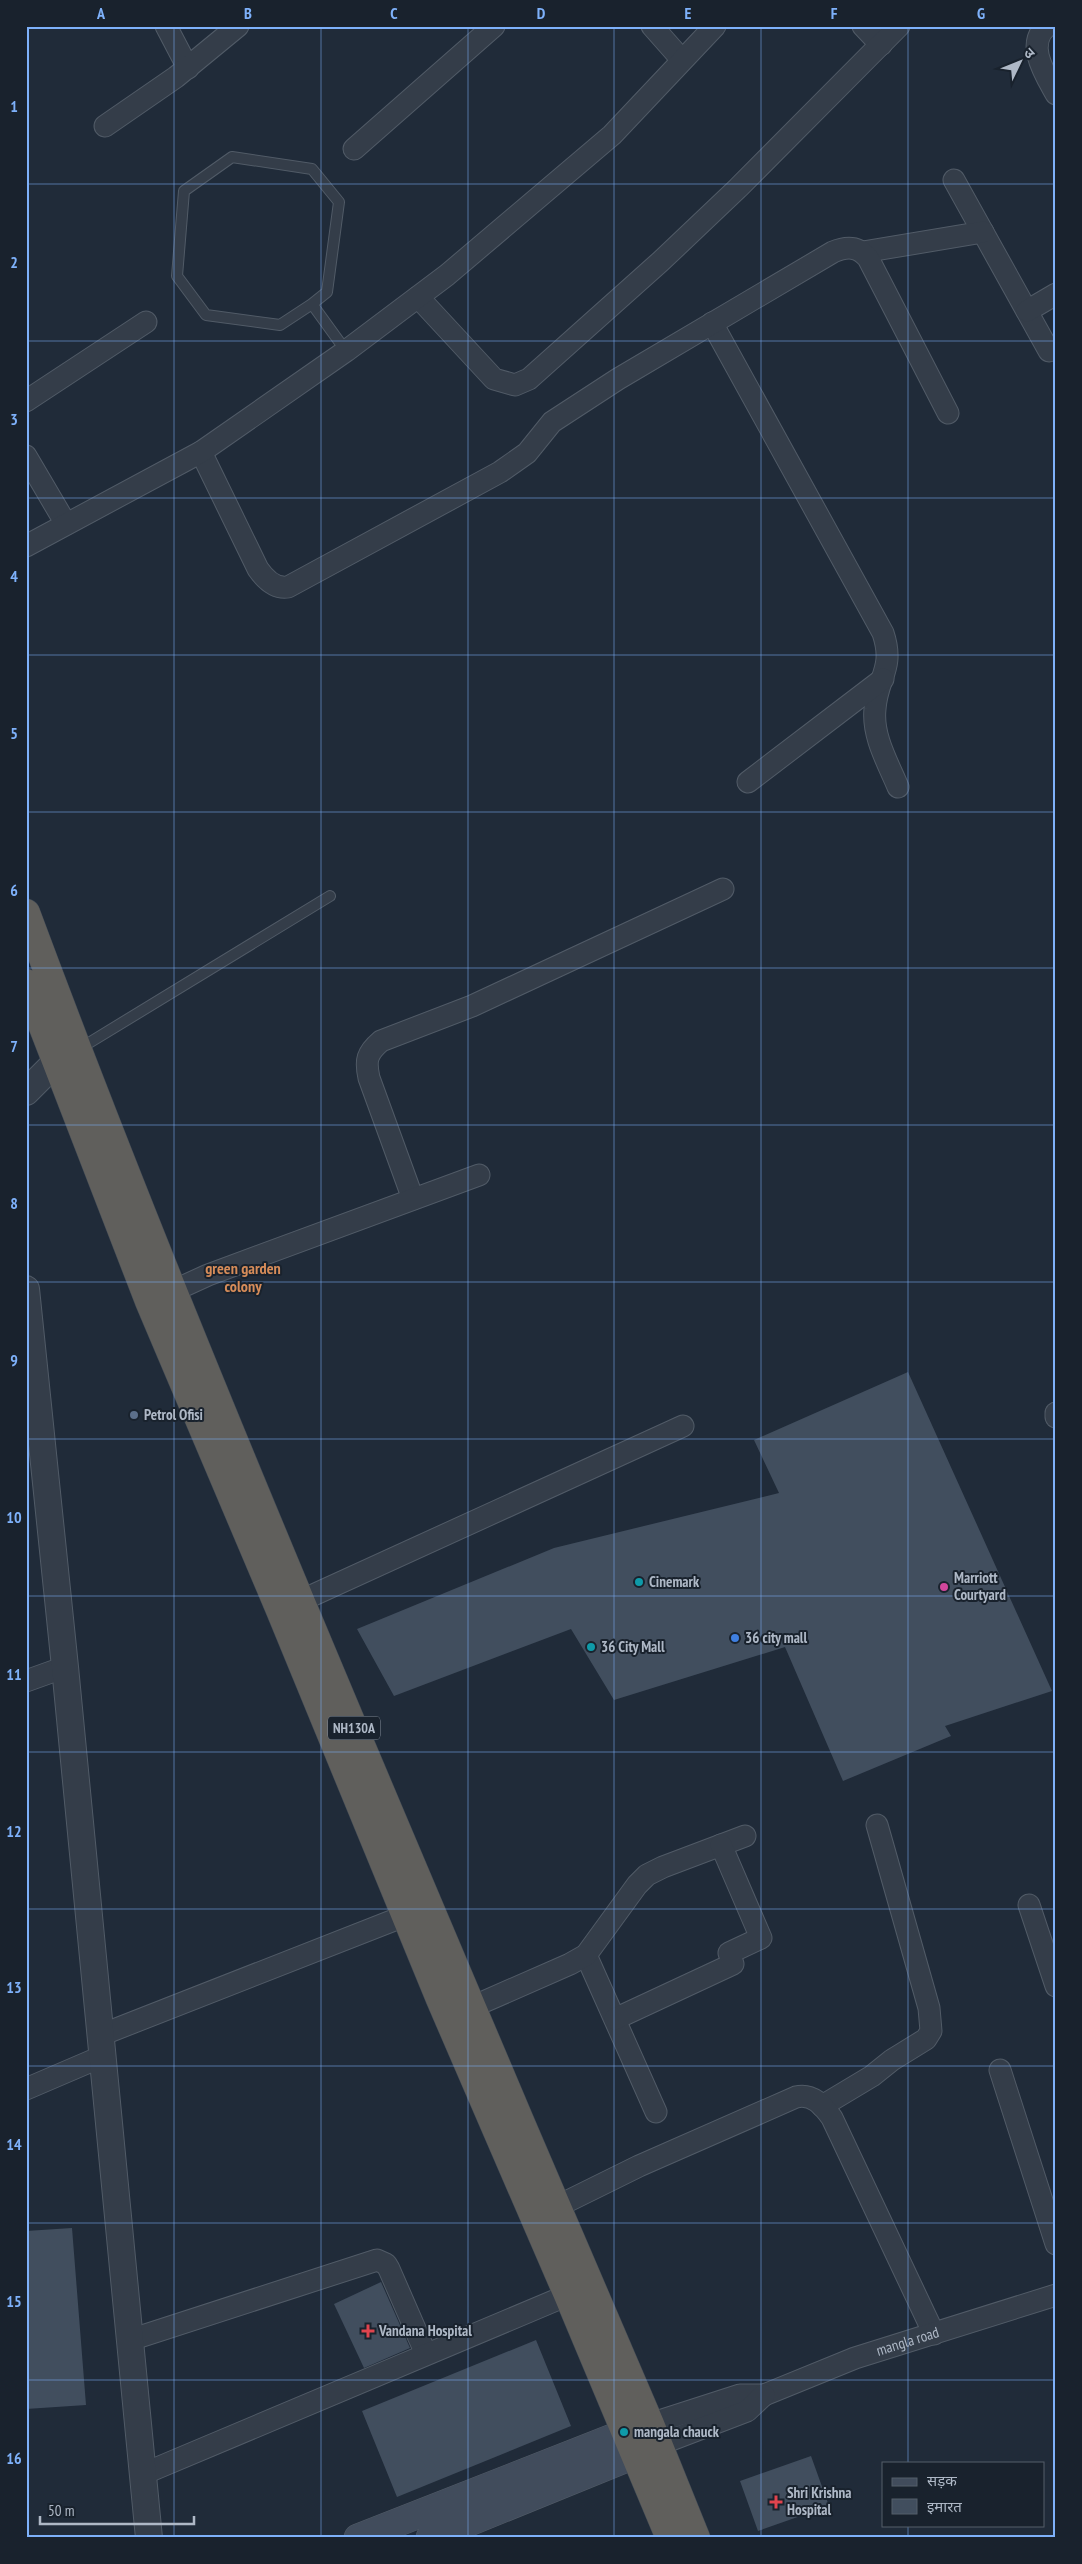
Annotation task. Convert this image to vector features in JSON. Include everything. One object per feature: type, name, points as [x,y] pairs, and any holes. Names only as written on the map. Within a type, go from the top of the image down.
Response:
[{"type":"highway","name":"NH130A","points":[[26,913],[66,1056],[149,1301],[290,1605],[459,1998],[556,2207],[642,2439],[670,2538]]},
{"type":"highway","name":"NH130A","points":[[26,983],[66,1056],[173,1291],[407,1915],[459,1998],[568,2295],[642,2439],[696,2538]]},
{"type":"main road","points":[[444,2535],[642,2439]]},
{"type":"main road","points":[[358,2538],[642,2439]]},
{"type":"street","points":[[166,26],[188,68]]},
{"type":"street","points":[[105,126],[188,68],[238,26]]},
{"type":"street","points":[[354,150],[494,26]]},
{"type":"street","points":[[652,26],[682,60]]},
{"type":"street","points":[[26,546],[201,452],[346,351],[418,297],[447,275],[612,134],[715,26]]},
{"type":"street","points":[[862,26],[880,45]]},
{"type":"street","points":[[418,297],[494,379],[515,385],[529,379],[724,201],[899,26]]},
{"type":"street","points":[[1047,26],[1038,37],[1038,52],[1044,72],[1056,94]]},
{"type":"street","points":[[954,180],[1049,351]]},
{"type":"street","points":[[201,452],[258,569],[270,582],[283,588],[288,587],[518,461],[552,422],[618,379],[833,252],[848,248],[863,252],[983,232]]},
{"type":"street","points":[[863,252],[948,414]]},
{"type":"street","points":[[1027,311],[1056,294]]},
{"type":"street","points":[[26,401],[146,322]]},
{"type":"street","points":[[712,324],[878,622],[888,648],[889,657],[877,694],[874,719],[880,744],[898,787]]},
{"type":"street","points":[[26,456],[66,524]]},
{"type":"street","points":[[748,782],[883,679]]},
{"type":"street","points":[[413,1199],[369,1078],[366,1058],[372,1049],[381,1041],[472,1006],[723,889]]},
{"type":"street","points":[[26,1092],[66,1056]]},
{"type":"street","points":[[173,1291],[208,1275],[479,1175]]},
{"type":"street","points":[[26,1289],[65,1667],[149,2538]]},
{"type":"street","points":[[290,1605],[683,1426]]},
{"type":"street","points":[[26,1680],[65,1667]]},
{"type":"street","points":[[822,2106],[872,2076],[898,2055],[926,2039],[931,2031],[929,2008],[877,1825]]},
{"type":"street","points":[[459,1998],[570,1964],[586,1955],[637,1885],[648,1876],[663,1867],[745,1836]]},
{"type":"street","points":[[615,2019],[733,1964],[729,1953],[761,1938],[722,1845]]},
{"type":"street","points":[[1028,1905],[1056,1986]]},
{"type":"street","points":[[26,2089],[102,2046],[407,1915]]},
{"type":"street","points":[[586,1955],[656,2112]]},
{"type":"street","points":[[1000,2070],[1056,2244]]},
{"type":"street","points":[[556,2207],[639,2166],[796,2098],[806,2096],[822,2106],[832,2118],[934,2334]]},
{"type":"street","points":[[130,2340],[377,2260],[386,2264],[389,2269],[426,2354]]},
{"type":"street","name":"mangla road","points":[[642,2439],[740,2394],[764,2395],[855,2358],[1056,2294]]},
{"type":"street","points":[[143,2474],[568,2295]]},
{"type":"lane","points":[[232,157],[312,169],[339,202],[328,292],[312,304],[280,325],[206,315],[177,276],[184,191],[232,157]]},
{"type":"lane","points":[[312,304],[346,351]]},
{"type":"lane","points":[[66,1056],[330,896]]},
{"type":"building","name":"36 city mall","points":[[908,1372],[1052,1691],[945,1726],[951,1736],[843,1781],[785,1647],[614,1700],[571,1629],[394,1696],[357,1629],[554,1548],[779,1493],[754,1440]]},
{"type":"building","points":[[72,2228],[86,2405],[26,2409],[26,2231]]},
{"type":"building","points":[[381,2282],[410,2348],[364,2368],[334,2304]]},
{"type":"building","points":[[536,2340],[571,2426],[397,2497],[362,2411]]},
{"type":"building","points":[[811,2456],[829,2506],[758,2531],[740,2481]]},
{"type":"place","name":"Petrol Ofisi","points":[[134,1415]]},
{"type":"place","name":"Cinemark","points":[[639,1582]]},
{"type":"place","name":"Marriott Courtyard","points":[[944,1587]]},
{"type":"place","name":"36 city mall","points":[[735,1638]]},
{"type":"place","name":"36 City Mall","points":[[591,1647]]},
{"type":"place","name":"Vandana Hospital","points":[[368,2331]]},
{"type":"place","name":"mangala chauck","points":[[624,2432]]},
{"type":"place","name":"Shri Krishna Hospital","points":[[776,2502]]},
{"type":"district","name":"green garden colony","points":[[243,1277]]}]
